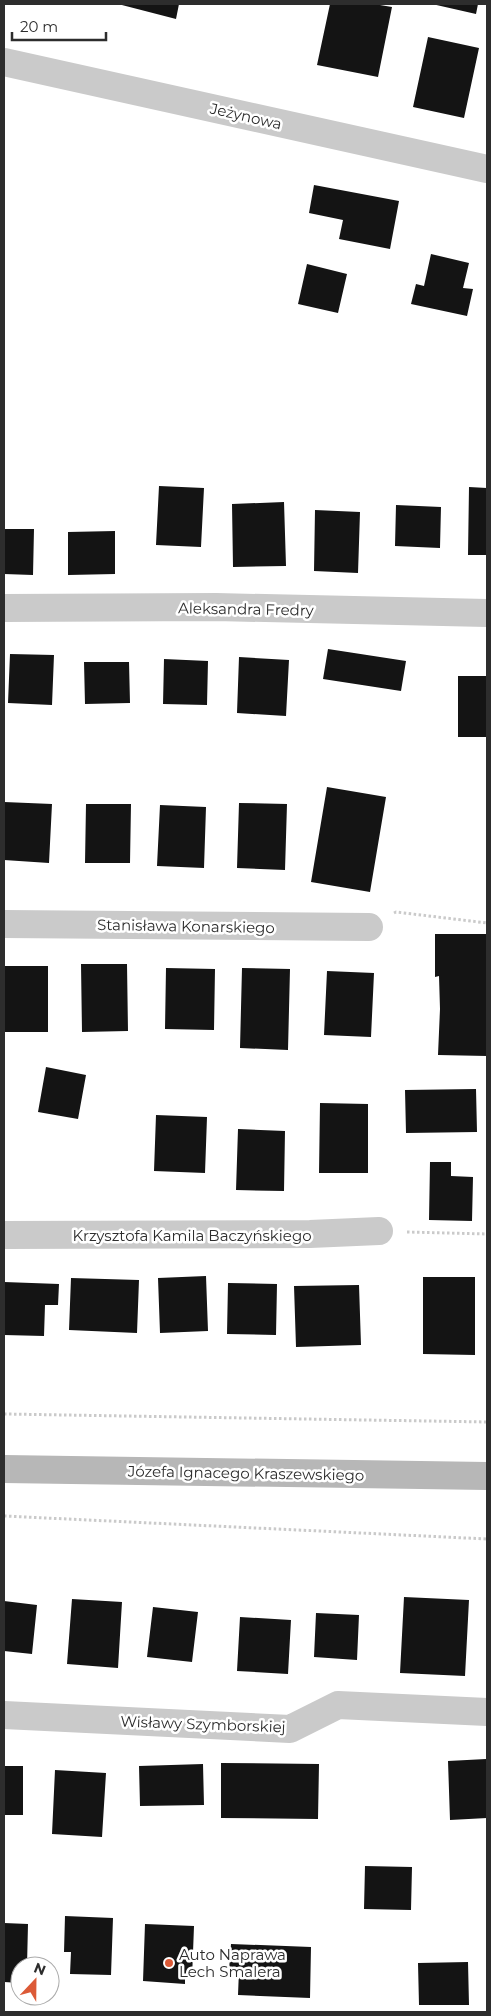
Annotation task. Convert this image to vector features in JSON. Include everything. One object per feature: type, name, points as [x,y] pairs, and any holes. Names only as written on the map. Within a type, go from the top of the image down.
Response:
[{"type":"main road","name":"Józefa Ignacego Kraszewskiego","points":[[4,1469],[487,1476]]},
{"type":"street","name":"Jeżynowa","points":[[4,62],[487,169]]},
{"type":"street","name":"Aleksandra Fredry","points":[[4,608],[216,607],[487,613]]},
{"type":"street","name":"Stanisława Konarskiego","points":[[4,924],[369,927]]},
{"type":"street","name":"Krzysztofa Kamila Baczyńskiego","points":[[4,1235],[310,1234],[379,1231]]},
{"type":"street","name":"Wisławy Szymborskiej","points":[[4,1715],[290,1729],[338,1705],[487,1712]]},
{"type":"path","points":[[369,927],[396,912],[487,923]]},
{"type":"path","points":[[379,1231],[487,1234]]},
{"type":"path","points":[[4,1414],[487,1422]]},
{"type":"path","points":[[4,1516],[487,1539]]},
{"type":"building","points":[[118,4],[179,4],[176,19]]},
{"type":"building","points":[[330,4],[374,4],[392,7],[378,77],[317,65]]},
{"type":"building","points":[[432,4],[478,4],[476,14]]},
{"type":"building","points":[[428,37],[479,48],[464,118],[413,107]]},
{"type":"building","points":[[314,185],[399,201],[390,249],[339,239],[343,220],[309,213]]},
{"type":"building","points":[[431,254],[469,263],[463,288],[473,289],[467,316],[411,304],[416,284],[424,286]]},
{"type":"building","points":[[307,264],[347,274],[338,313],[298,304]]},
{"type":"building","points":[[159,486],[204,488],[201,547],[156,545]]},
{"type":"building","points":[[469,487],[487,488],[487,555],[468,555]]},
{"type":"building","points":[[284,502],[286,566],[233,567],[232,504]]},
{"type":"building","points":[[396,505],[441,507],[440,548],[395,546]]},
{"type":"building","points":[[315,510],[360,512],[358,573],[314,571]]},
{"type":"building","points":[[4,529],[34,529],[33,575],[4,574]]},
{"type":"building","points":[[115,531],[115,574],[68,575],[68,532]]},
{"type":"building","points":[[328,649],[406,661],[401,691],[323,679]]},
{"type":"building","points":[[10,654],[54,655],[52,705],[8,703]]},
{"type":"building","points":[[239,657],[289,660],[286,716],[237,713]]},
{"type":"building","points":[[164,659],[208,661],[207,705],[163,704]]},
{"type":"building","points":[[84,662],[129,662],[130,703],[85,704]]},
{"type":"building","points":[[458,676],[487,676],[487,737],[458,737]]},
{"type":"building","points":[[327,787],[386,797],[370,892],[311,882]]},
{"type":"building","points":[[4,802],[52,804],[49,863],[4,860]]},
{"type":"building","points":[[239,803],[287,804],[285,870],[237,868]]},
{"type":"building","points":[[86,804],[131,804],[130,863],[85,863]]},
{"type":"building","points":[[160,805],[206,807],[204,868],[157,866]]},
{"type":"building","points":[[435,934],[487,934],[487,1056],[438,1055],[440,1009],[439,976],[435,977]]},
{"type":"building","points":[[81,964],[127,964],[128,1031],[82,1032]]},
{"type":"building","points":[[4,966],[48,966],[48,1032],[4,1032]]},
{"type":"building","points":[[166,968],[215,969],[214,1030],[165,1029]]},
{"type":"building","points":[[242,968],[290,969],[288,1050],[240,1048]]},
{"type":"building","points":[[327,971],[374,973],[371,1037],[324,1035]]},
{"type":"building","points":[[46,1067],[86,1075],[78,1119],[38,1112]]},
{"type":"building","points":[[476,1089],[477,1132],[406,1133],[405,1090]]},
{"type":"building","points":[[320,1103],[368,1104],[368,1173],[319,1173]]},
{"type":"building","points":[[156,1115],[207,1117],[205,1173],[154,1171]]},
{"type":"building","points":[[238,1129],[285,1131],[284,1191],[236,1190]]},
{"type":"building","points":[[430,1162],[451,1162],[451,1176],[473,1177],[472,1221],[429,1220]]},
{"type":"building","points":[[206,1276],[208,1331],[160,1333],[158,1278]]},
{"type":"building","points":[[423,1277],[475,1277],[475,1355],[423,1354]]},
{"type":"building","points":[[71,1278],[139,1280],[137,1333],[69,1330]]},
{"type":"building","points":[[4,1282],[59,1284],[58,1305],[45,1305],[44,1336],[4,1335]]},
{"type":"building","points":[[228,1283],[277,1284],[276,1335],[227,1334]]},
{"type":"building","points":[[359,1285],[361,1345],[296,1347],[294,1286]]},
{"type":"building","points":[[404,1597],[469,1600],[465,1676],[400,1673]]},
{"type":"building","points":[[72,1599],[122,1602],[118,1668],[67,1664]]},
{"type":"building","points":[[4,1601],[37,1605],[32,1654],[4,1651]]},
{"type":"building","points":[[153,1607],[198,1612],[192,1662],[147,1657]]},
{"type":"building","points":[[316,1613],[359,1615],[357,1660],[314,1657]]},
{"type":"building","points":[[240,1617],[291,1620],[288,1674],[237,1671]]},
{"type":"building","points":[[486,1759],[487,1818],[450,1820],[448,1761]]},
{"type":"building","points":[[221,1763],[319,1764],[318,1819],[221,1818]]},
{"type":"building","points":[[203,1764],[204,1805],[140,1806],[139,1766]]},
{"type":"building","points":[[4,1766],[23,1766],[23,1815],[4,1815]]},
{"type":"building","points":[[55,1770],[106,1773],[102,1837],[52,1834]]},
{"type":"building","points":[[365,1866],[412,1867],[411,1910],[364,1909]]},
{"type":"building","points":[[65,1916],[113,1918],[111,1975],[70,1974],[71,1952],[64,1952]]},
{"type":"building","points":[[4,1923],[28,1924],[27,1956],[10,1956],[10,1982],[4,1982]]},
{"type":"building","points":[[145,1924],[194,1926],[192,1979],[185,1978],[185,1984],[143,1981]]},
{"type":"building","points":[[231,1944],[311,1947],[310,1998],[238,1995],[239,1970],[229,1970]]},
{"type":"building","points":[[468,1962],[469,2005],[419,2005],[418,1963]]},
{"type":"place","name":"Auto Naprawa Lech Smalera","points":[[169,1963]]}]
